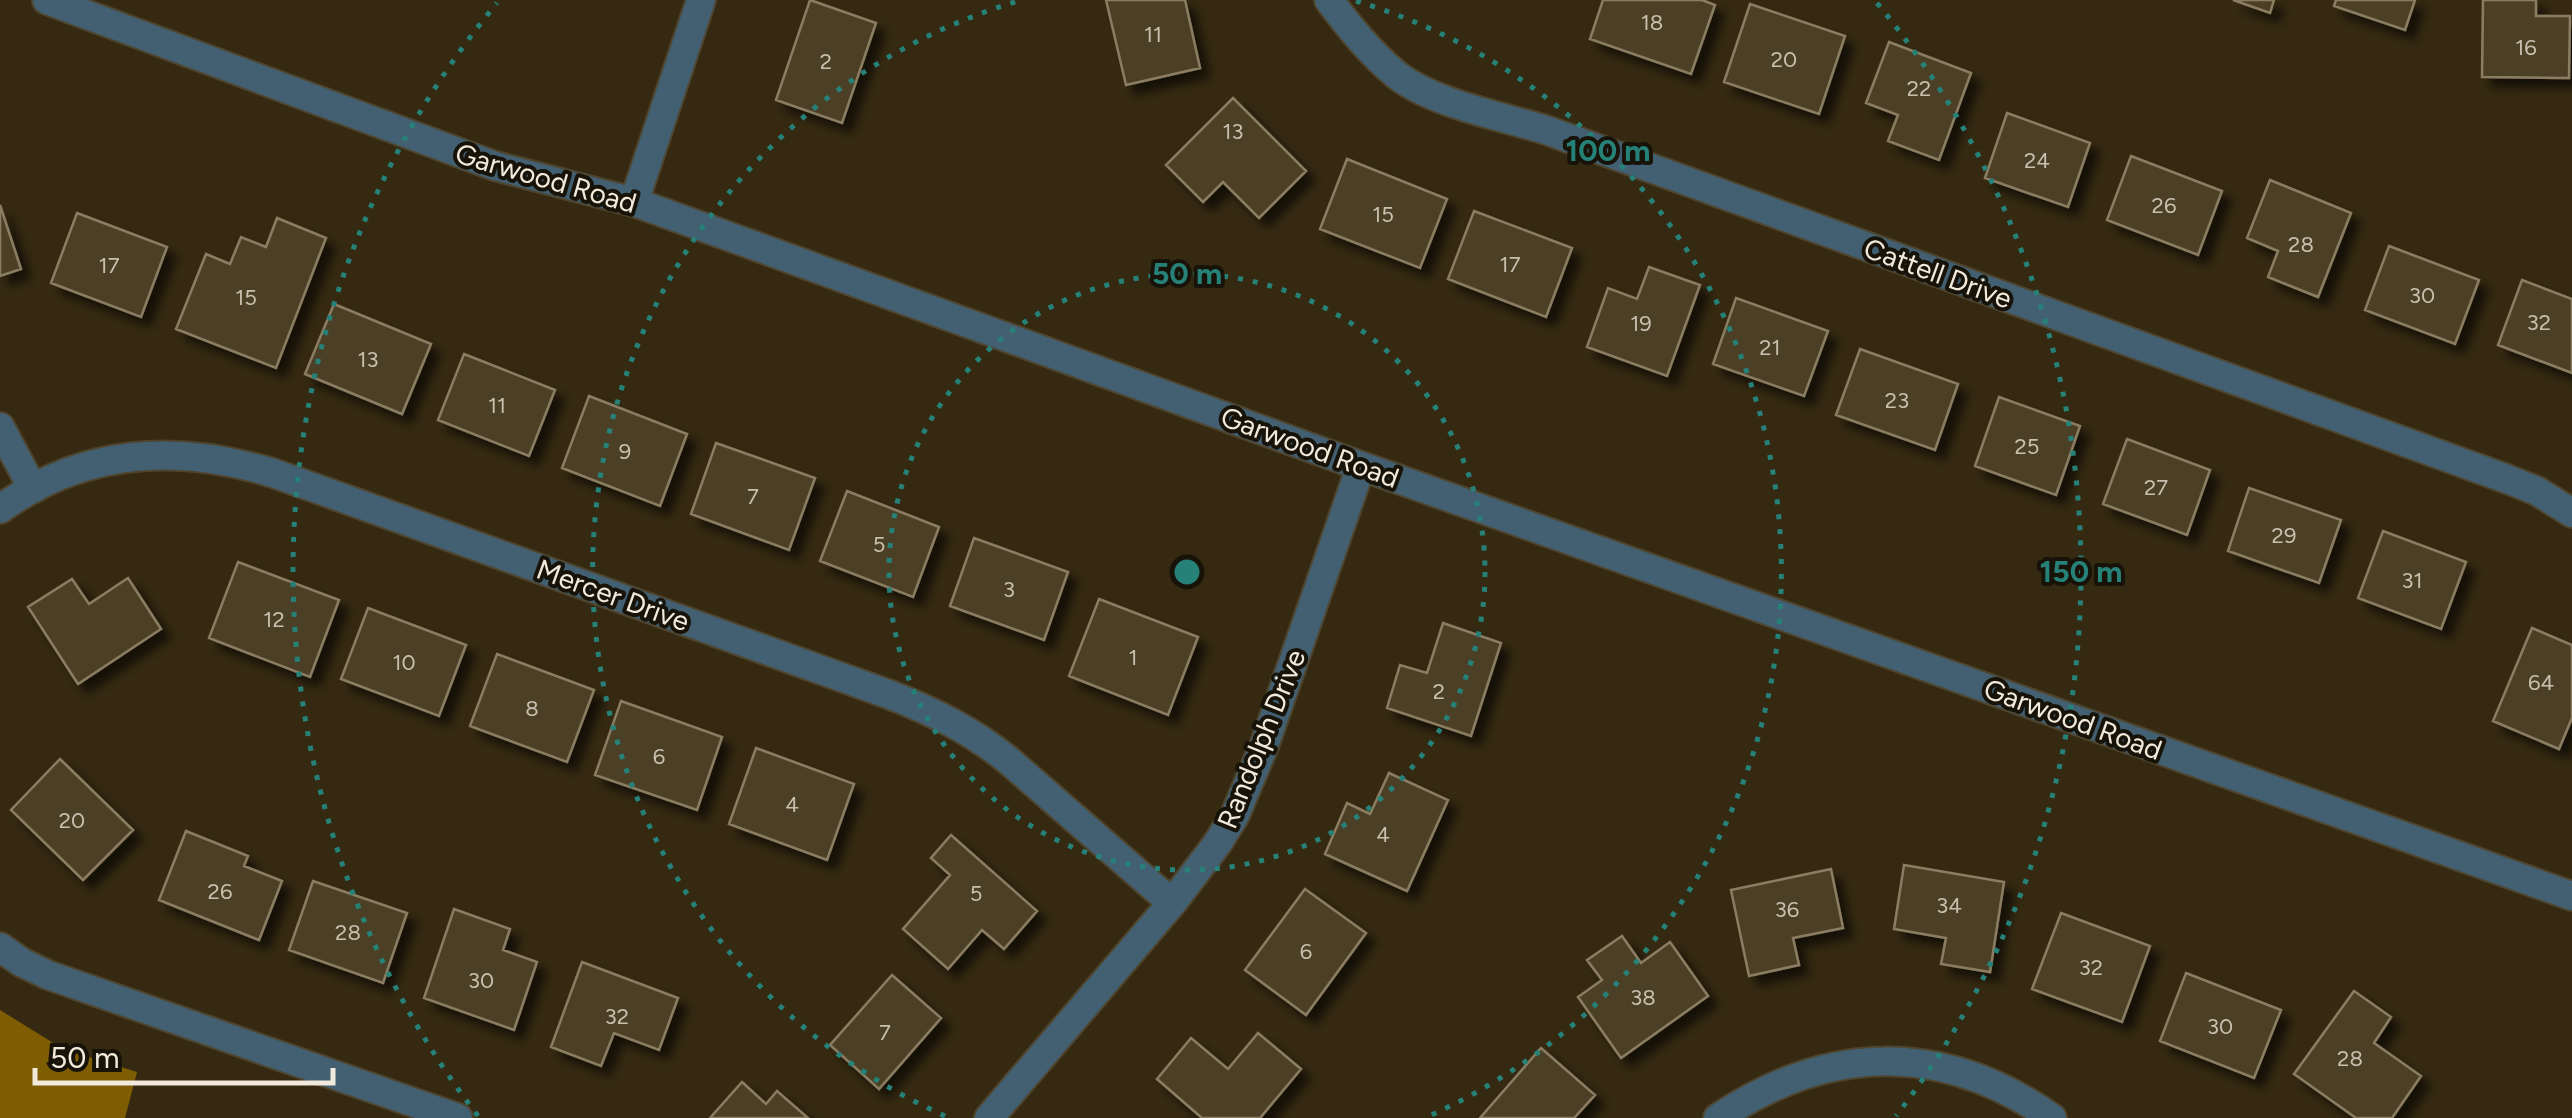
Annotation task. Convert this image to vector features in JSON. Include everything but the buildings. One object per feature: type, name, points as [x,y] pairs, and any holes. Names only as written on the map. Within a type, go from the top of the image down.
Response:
[{"type":"street","name":"Garwood Road","points":[[47,0],[495,166],[634,202],[1361,466],[2572,896]]},
{"type":"street","points":[[634,202],[701,0]]},
{"type":"street","name":"Cattell Drive","points":[[1329,0],[1359,40],[1400,78],[1438,96],[1564,137],[2507,479],[2537,491],[2572,513]]},
{"type":"street","points":[[0,427],[33,489]]},
{"type":"street","name":"Mercer Drive","points":[[0,509],[33,489],[91,465],[146,454],[207,456],[239,463],[888,694],[952,721],[982,738],[1172,903]]},
{"type":"street","name":"Randolph Drive","points":[[989,1118],[1218,844],[1251,779],[1361,466]]},
{"type":"street","points":[[0,947],[48,975],[458,1118]]},
{"type":"street","points":[[1718,1118],[1779,1083],[1848,1062],[1886,1059],[1964,1072],[2005,1090],[2052,1118]]},
{"type":"shaded area","points":[[0,1010],[63,1049],[137,1072],[125,1118],[0,1118]]}]
